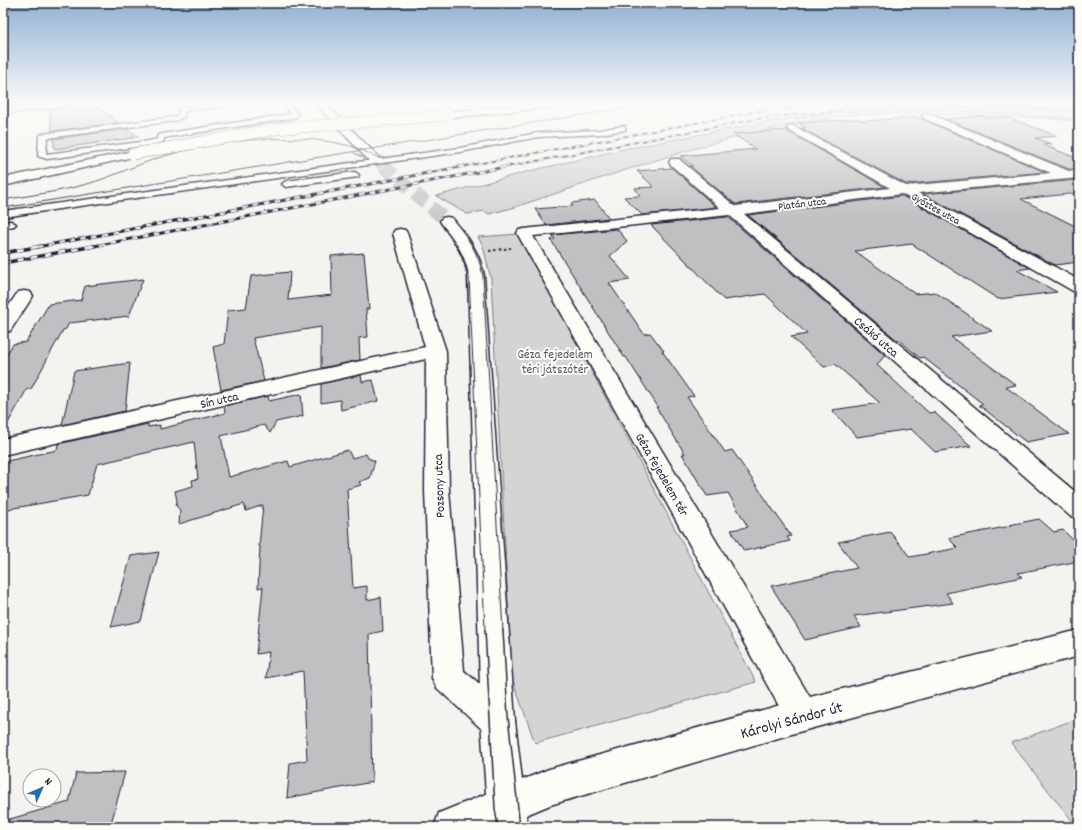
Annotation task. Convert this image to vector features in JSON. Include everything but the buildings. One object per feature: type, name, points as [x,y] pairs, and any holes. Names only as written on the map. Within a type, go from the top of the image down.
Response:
[{"type":"street","points":[[3,182],[192,143]]},
{"type":"street","points":[[359,143],[374,159]]},
{"type":"street","name":"Győztes utca","points":[[818,143],[1079,287]]},
{"type":"street","points":[[995,143],[1075,176]]},
{"type":"street","name":"Csákó utca","points":[[675,162],[1079,510]]},
{"type":"street","name":"Platán utca","points":[[528,240],[731,211],[903,190],[1075,176]]},
{"type":"street","points":[[447,221],[462,239],[470,253],[476,276],[498,721],[507,816]]},
{"type":"street","name":"Pozsony utca","points":[[400,233],[436,351],[437,490],[448,678],[498,721]]},
{"type":"street","name":"Géza fejedelem tér","points":[[528,240],[802,715]]},
{"type":"street","points":[[3,327],[24,296]]},
{"type":"street","name":"Sín utca","points":[[3,447],[436,351]]},
{"type":"street","name":"Károlyi Sándor út","points":[[453,827],[507,816],[550,787],[802,715],[1079,643]]},
{"type":"lane","points":[[43,143],[42,156],[47,157],[152,143]]},
{"type":"lane","points":[[3,214],[424,155],[494,143]]},
{"type":"lane","points":[[379,171],[424,155]]},
{"type":"lane","points":[[6,223],[114,202],[323,180],[365,173]]},
{"type":"path","points":[[470,253],[528,240]]},
{"type":"green space","points":[[657,143],[715,143],[489,214],[484,211],[467,214],[436,196],[534,170]]},
{"type":"green space","points":[[1079,161],[1079,182],[744,216],[720,196]]},
{"type":"green space","name":"Géza fejedelem téri játszótér","points":[[519,234],[756,682],[535,743],[512,678],[491,279],[483,246],[478,237]]},
{"type":"green space","points":[[1079,718],[1079,827],[1077,827],[1011,743]]},
{"type":"tunnel","points":[[374,159],[384,167]]},
{"type":"tunnel","points":[[383,166],[447,221]]},
{"type":"tram line","points":[[3,200],[76,187],[106,178],[161,157],[228,143]]},
{"type":"tram line","points":[[332,143],[362,150]]},
{"type":"tram line","points":[[362,150],[409,143]]},
{"type":"tram line","points":[[3,208],[362,150]]},
{"type":"tram line","points":[[362,150],[379,158]]},
{"type":"tram line","points":[[354,153],[368,160]]},
{"type":"tram line","points":[[453,220],[476,253],[483,276],[503,631]]},
{"type":"tram line","points":[[440,223],[459,248],[469,277],[485,631]]},
{"type":"tram line","points":[[485,630],[495,809],[498,827]]},
{"type":"tram line","points":[[503,630],[508,716],[520,827]]},
{"type":"railway","points":[[460,167],[590,143]]},
{"type":"railway","points":[[505,167],[633,143]]},
{"type":"railway","points":[[37,247],[465,166]]},
{"type":"railway","points":[[89,247],[510,166]]},
{"type":"railway","points":[[3,253],[42,246]]},
{"type":"railway","points":[[3,263],[94,246]]}]
